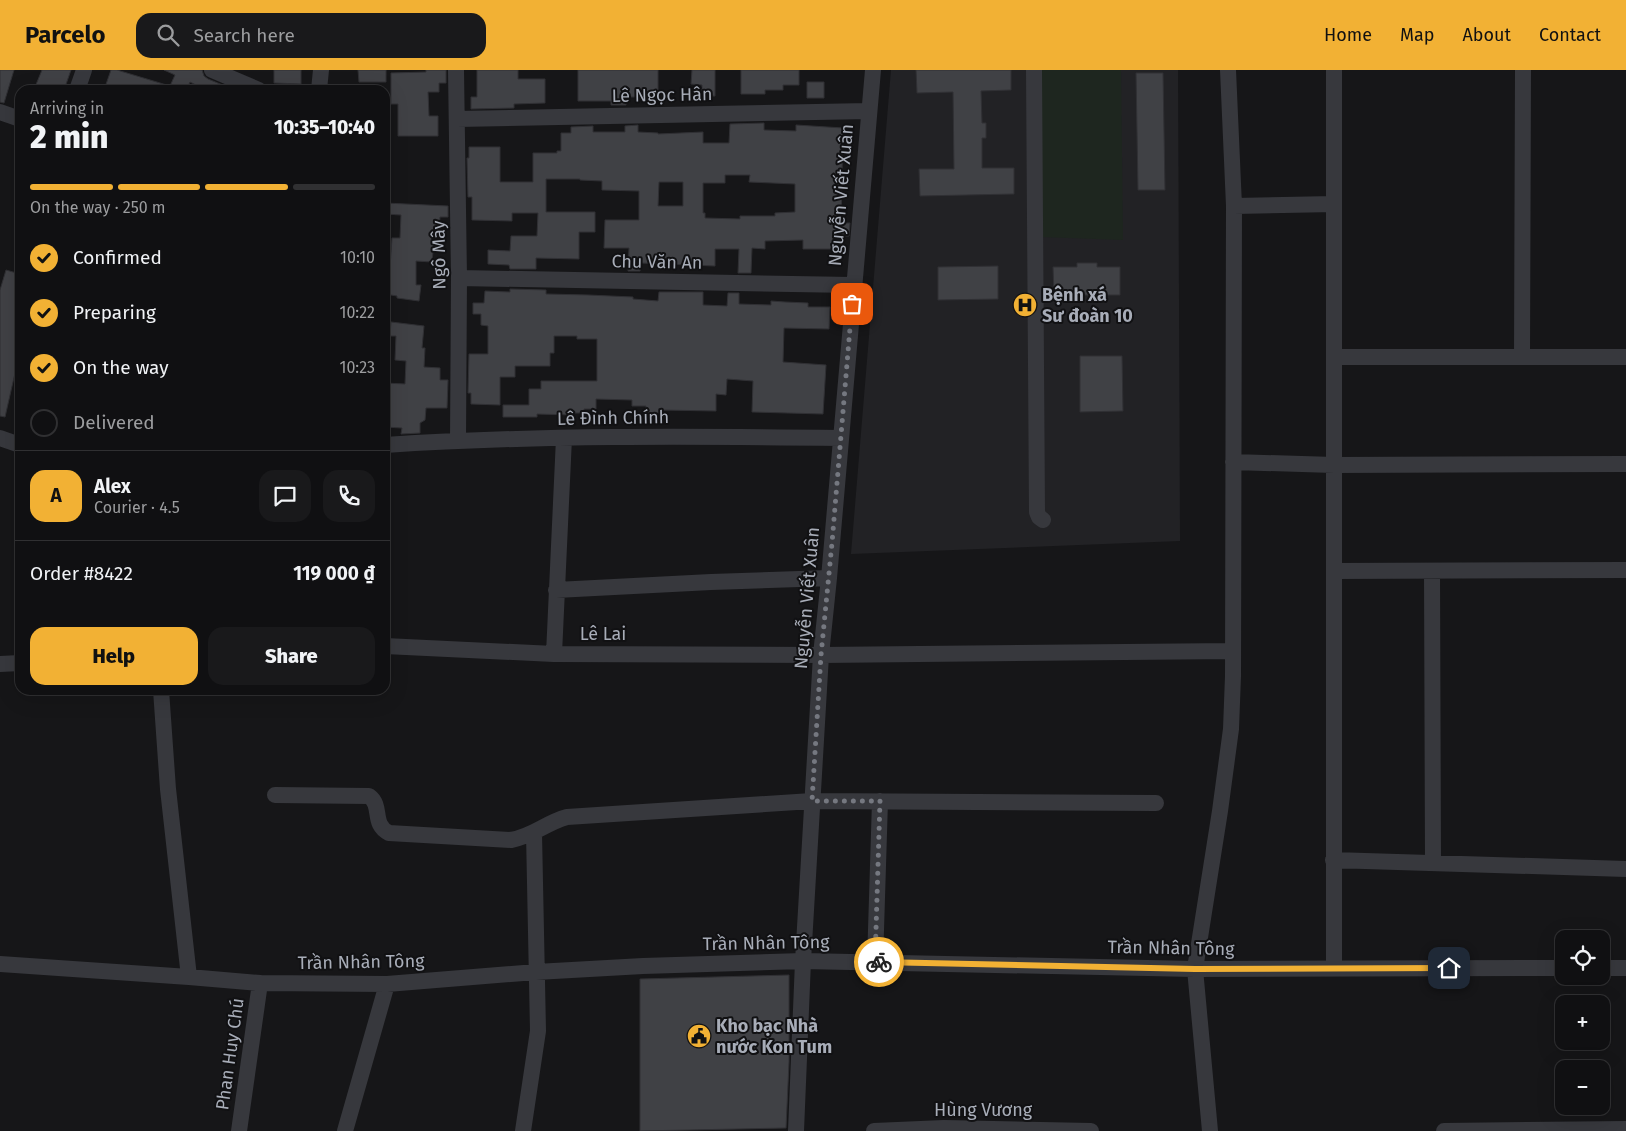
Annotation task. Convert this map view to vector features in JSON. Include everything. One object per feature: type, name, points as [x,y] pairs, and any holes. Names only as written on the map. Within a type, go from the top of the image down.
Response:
[{"type":"street","points":[[79,85],[84,70]]},
{"type":"street","points":[[212,70],[247,85]]},
{"type":"street","points":[[320,85],[321,70]]},
{"type":"street","name":"Ngô Mây","points":[[456,70],[459,278],[458,440]]},
{"type":"street","name":"Nguyễn Viết Xuân","points":[[796,1131],[803,961],[821,655],[872,70]]},
{"type":"street","points":[[1034,70],[1037,512],[1038,517],[1043,520]]},
{"type":"street","points":[[1210,1131],[1195,969],[1231,729],[1233,651],[1234,206],[1228,70]]},
{"type":"street","points":[[1334,70],[1334,968]]},
{"type":"street","points":[[1522,357],[1523,70]]},
{"type":"street","name":"Lê Ngọc Hân","points":[[456,119],[869,111]]},
{"type":"street","points":[[0,112],[15,117]]},
{"type":"street","points":[[1234,206],[1334,204]]},
{"type":"street","name":"Chu Văn An","points":[[459,278],[853,285]]},
{"type":"street","points":[[1334,357],[1626,357]]},
{"type":"street","name":"Lê Đình Chính","points":[[390,445],[458,440],[564,438],[706,436],[841,438]]},
{"type":"street","points":[[0,438],[15,443]]},
{"type":"street","points":[[554,654],[564,438]]},
{"type":"street","points":[[1233,462],[1334,465],[1626,464]]},
{"type":"street","points":[[1334,571],[1626,570]]},
{"type":"street","points":[[1432,571],[1434,863]]},
{"type":"street","points":[[556,590],[829,578]]},
{"type":"street","name":"Lê Lai","points":[[390,646],[554,654],[821,655],[1233,651]]},
{"type":"street","points":[[0,664],[15,663]]},
{"type":"street","points":[[161,695],[168,789],[189,977]]},
{"type":"street","points":[[275,795],[369,796],[373,799],[378,822],[382,830],[396,835],[511,840],[524,838],[547,824],[567,817],[812,801],[1156,802]]},
{"type":"street","points":[[875,962],[880,801]]},
{"type":"street","points":[[523,1131],[538,1031],[534,833]]},
{"type":"street","points":[[1333,860],[1626,869]]},
{"type":"street","name":"Trần Nhân Tông","points":[[0,964],[260,983],[387,984],[536,972],[643,966],[803,961],[1195,969],[1555,968]]},
{"type":"street","points":[[1610,968],[1626,968]]},
{"type":"street","name":"Phan Huy Chú","points":[[239,1131],[260,983]]},
{"type":"street","points":[[345,1131],[387,984]]},
{"type":"street","points":[[1444,1131],[1626,1129]]},
{"type":"street","name":"Hùng Vương","points":[[874,1131],[1091,1131]]},
{"type":"shaded area","name":"Bệnh xá Sư đoàn 10","points":[[891,70],[1178,70],[1180,541],[851,554]]},
{"type":"shaded area","points":[[1041,70],[1121,70],[1123,240],[1041,237]]},
{"type":"building","points":[[0,70],[14,70],[4,103],[0,102]]},
{"type":"building","points":[[42,70],[71,70],[66,85],[36,85]]},
{"type":"building","points":[[111,70],[117,70],[167,85],[106,85]]},
{"type":"building","points":[[164,70],[202,70],[204,76],[208,79],[223,85],[196,85],[190,82],[188,85],[170,85],[175,75]]},
{"type":"building","points":[[274,70],[301,70],[301,84],[274,83]]},
{"type":"building","points":[[358,70],[386,70],[386,82],[359,82]]},
{"type":"building","points":[[426,70],[446,70],[446,83],[439,83],[439,92],[428,92],[429,116],[438,116],[438,136],[398,136],[398,104],[391,104],[391,73],[426,72]]},
{"type":"building","points":[[477,70],[518,70],[518,79],[545,79],[545,103],[514,104],[514,108],[471,109],[471,97],[477,97]]},
{"type":"building","points":[[578,70],[658,70],[658,97],[626,97],[626,105],[611,105],[611,101],[578,101]]},
{"type":"building","points":[[692,70],[715,70],[715,96],[702,96],[702,85],[691,84]]},
{"type":"building","points":[[741,70],[799,70],[799,85],[783,85],[783,90],[765,90],[765,94],[741,94]]},
{"type":"building","points":[[916,70],[1011,70],[1011,90],[981,91],[982,123],[986,123],[986,138],[982,138],[982,168],[1014,168],[1014,194],[920,196],[919,169],[954,169],[953,92],[917,93]]},
{"type":"building","points":[[1136,73],[1163,73],[1165,190],[1138,190]]},
{"type":"building","points":[[807,82],[824,82],[824,98],[807,98]]},
{"type":"building","points":[[764,123],[764,130],[796,131],[796,125],[843,128],[841,223],[850,223],[849,236],[837,236],[837,249],[803,249],[803,240],[765,241],[765,249],[752,248],[751,273],[738,273],[739,249],[715,249],[715,266],[641,263],[640,271],[628,271],[629,248],[604,248],[605,220],[639,220],[639,191],[602,190],[602,181],[546,179],[546,212],[595,212],[595,232],[579,232],[579,259],[536,258],[536,269],[510,269],[509,265],[488,264],[488,250],[510,251],[511,236],[537,236],[538,213],[512,213],[512,221],[472,220],[472,197],[468,197],[467,158],[469,158],[469,147],[500,147],[500,182],[533,182],[533,153],[557,153],[557,151],[561,151],[561,133],[571,133],[571,127],[593,126],[593,132],[625,132],[625,126],[638,125],[638,132],[658,134],[703,132],[703,143],[729,143],[730,124]],"holes":[[[725,175],[750,175],[749,182],[795,184],[795,212],[775,213],[775,216],[740,216],[740,219],[705,218],[705,213],[703,213],[703,183],[725,183]],[[659,182],[683,182],[683,206],[658,206]]]},
{"type":"building","points":[[390,203],[448,206],[448,217],[440,217],[439,230],[435,230],[432,262],[416,261],[416,285],[421,285],[419,301],[397,298],[397,296],[390,295],[392,238],[400,238],[401,215],[390,214]]},
{"type":"building","points":[[1077,263],[1097,263],[1097,267],[1120,267],[1120,295],[1054,295],[1053,267],[1077,267]]},
{"type":"building","points":[[998,266],[998,299],[938,300],[938,267]]},
{"type":"building","points":[[6,270],[15,273],[15,373],[5,417],[0,416],[0,290]]},
{"type":"building","points":[[510,289],[546,290],[546,294],[633,297],[633,299],[658,301],[659,292],[703,292],[703,305],[727,306],[728,293],[739,293],[739,304],[771,305],[771,301],[808,303],[808,307],[830,307],[829,329],[784,328],[783,362],[826,365],[823,414],[752,412],[753,381],[727,379],[726,395],[716,394],[716,411],[662,410],[662,413],[646,413],[646,406],[632,406],[632,400],[596,399],[596,409],[584,409],[584,413],[573,413],[573,415],[537,414],[537,417],[503,417],[503,405],[529,405],[529,389],[541,389],[541,381],[597,381],[597,339],[577,339],[577,336],[554,336],[554,353],[550,353],[550,366],[515,366],[515,377],[500,377],[500,405],[471,404],[471,393],[468,393],[469,354],[488,354],[488,326],[481,325],[481,314],[473,314],[473,303],[484,303],[485,291],[510,292]]},
{"type":"building","points":[[391,322],[424,326],[422,348],[425,348],[424,367],[440,368],[440,380],[448,380],[447,408],[426,408],[425,420],[420,423],[420,433],[401,434],[402,428],[390,427],[390,383],[405,384],[406,361],[395,360],[396,336],[390,336]]},
{"type":"building","points":[[1080,356],[1122,356],[1123,411],[1080,412]]},
{"type":"building","points":[[789,975],[789,1062],[786,1128],[640,1131],[640,979]]},
{"type":"way so far","points":[[852,304],[821,655],[812,801],[880,801],[875,962],[879,962]]},
{"type":"place","name":"Bệnh xá Sư đoàn 10","points":[[1025,305]]},
{"type":"place","name":"Kho bạc Nhà nước Kon Tum","points":[[699,1036]]},
{"type":"route","points":[[879,962],[1195,969],[1449,968]]}]
